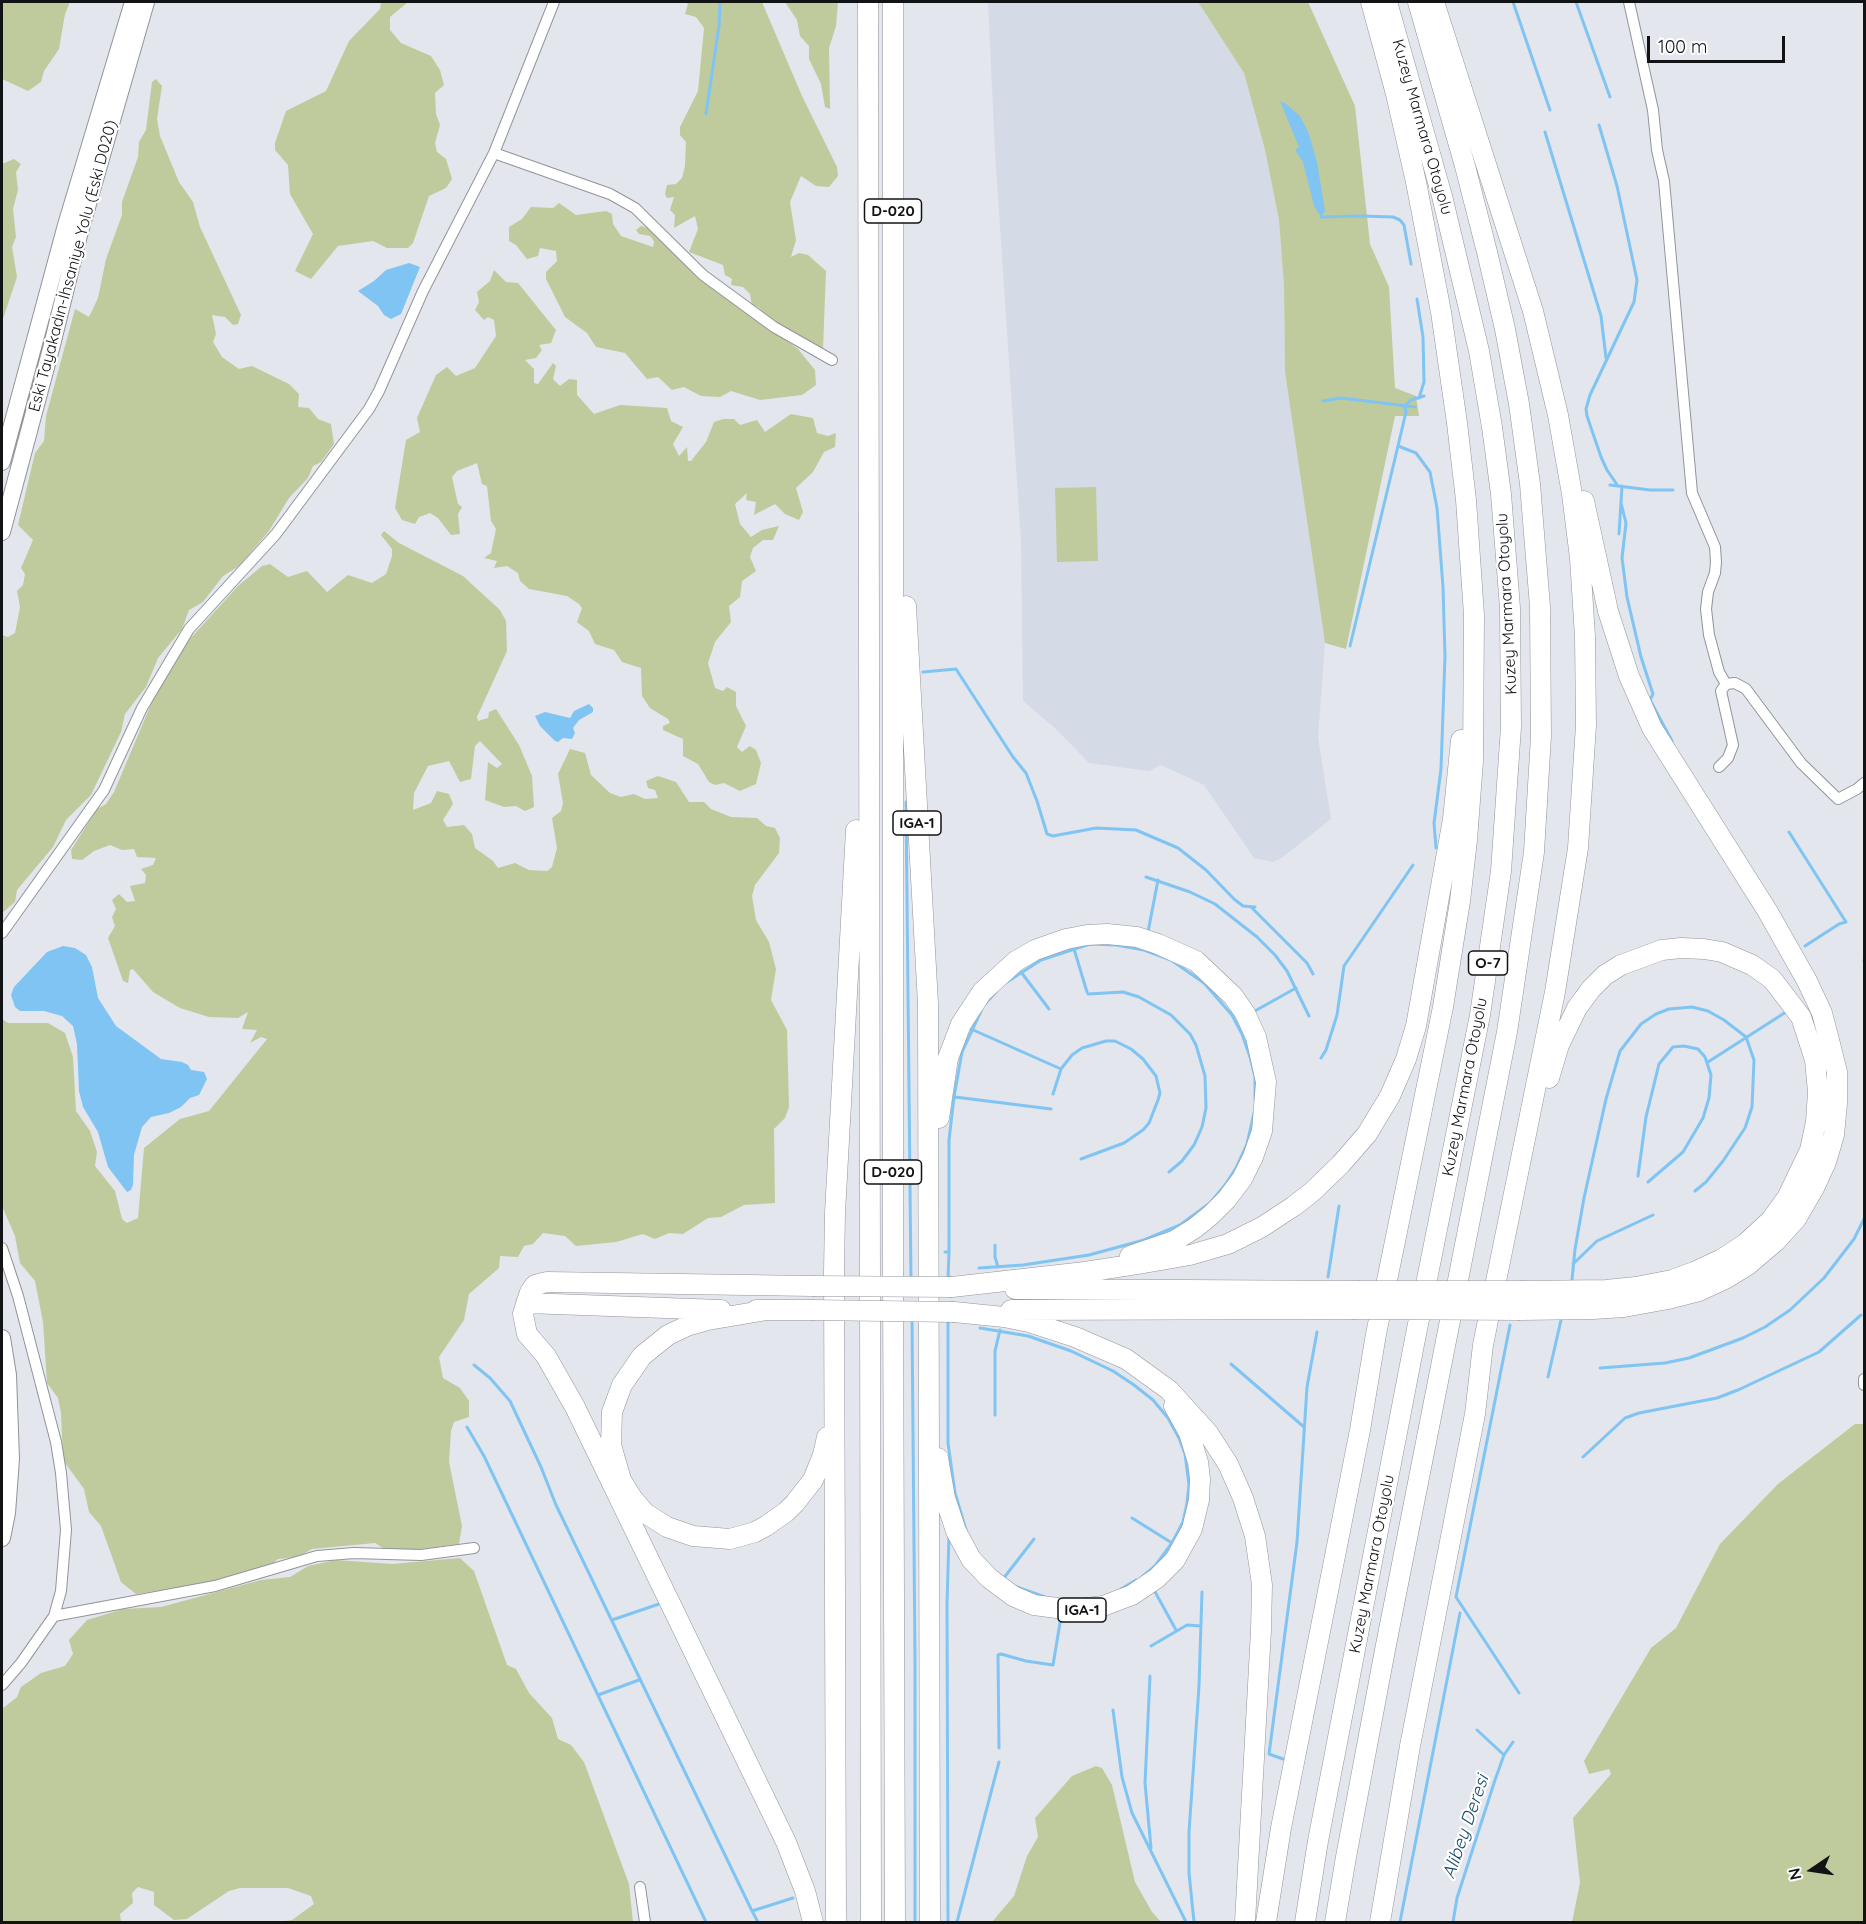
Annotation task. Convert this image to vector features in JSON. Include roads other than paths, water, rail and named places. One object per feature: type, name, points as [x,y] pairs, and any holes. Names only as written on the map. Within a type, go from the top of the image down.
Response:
[{"type":"highway","name":"D-020","points":[[868,2],[871,1923]]},
{"type":"highway","name":"D-020","points":[[893,2],[895,1923]]},
{"type":"highway","points":[[1266,1923],[1281,1828],[1360,1430],[1376,1334],[1443,1007],[1460,901],[1470,801],[1475,658],[1469,545],[1454,396],[1439,300],[1416,182],[1401,114],[1371,2]]},
{"type":"highway","name":"Kuzey Marmara Otoyolu","points":[[1305,1923],[1318,1841],[1480,1015],[1501,871],[1511,727],[1510,608],[1501,494],[1492,427],[1479,351],[1442,196],[1387,2]]},
{"type":"highway","name":"Kuzey Marmara Otoyolu","points":[[1335,1923],[1385,1650],[1507,1032],[1533,852],[1540,757],[1540,607],[1530,484],[1519,405],[1505,329],[1465,166],[1418,2]]},
{"type":"highway","points":[[1380,1923],[1410,1746],[1475,1414],[1483,1345],[1555,992],[1580,826],[1585,758],[1585,637],[1581,568],[1572,494],[1550,377],[1522,276],[1434,2]]},
{"type":"highway","points":[[1521,1300],[1593,1309],[1624,1306],[1699,1291],[1748,1265],[1776,1241],[1789,1226],[1814,1188],[1829,1153],[1834,1134],[1837,1103],[1837,1072],[1822,1013],[1807,981],[1768,912],[1652,728],[1629,676],[1608,611],[1568,425],[1542,321],[1522,276]]},
{"type":"highway","points":[[952,1287],[1086,1272],[1190,1255],[1228,1244],[1262,1227],[1312,1192],[1367,1134],[1390,1096],[1406,1059],[1416,1026],[1444,878],[1460,760],[1463,614],[1453,456],[1454,396]]},
{"type":"highway","name":"IGA-1","points":[[893,421],[899,450],[905,508],[907,644],[928,1004],[930,1923]]},
{"type":"highway","points":[[836,1923],[833,1345],[835,1213],[856,862],[856,618],[859,487],[869,435]]},
{"type":"highway","points":[[928,1225],[934,1201],[939,1114],[948,1058],[961,1024],[992,981],[1016,961],[1035,950],[1066,939],[1087,935],[1137,937],[1196,961],[1233,996],[1245,1013],[1256,1037],[1266,1082],[1262,1131],[1242,1179],[1227,1199],[1195,1228],[1174,1240],[1118,1259],[1030,1277]]},
{"type":"highway","points":[[526,1302],[767,1310],[954,1312],[1355,1300],[1521,1300],[1672,1280],[1722,1259],[1745,1244],[1771,1220],[1787,1198],[1810,1150],[1816,1122],[1818,1092],[1815,1060],[1801,1017],[1772,979],[1752,965],[1722,952],[1681,948],[1662,950],[1620,965],[1605,975],[1577,1008],[1559,1045],[1546,1087],[1490,1371],[1475,1414]]},
{"type":"highway","points":[[813,1923],[805,1891],[786,1842],[575,1407],[546,1356],[527,1334],[523,1314],[526,1302],[535,1286],[547,1282],[952,1287],[1355,1300]]},
{"type":"highway","points":[[767,1310],[698,1323],[668,1335],[642,1356],[628,1375],[618,1395],[612,1412],[610,1445],[621,1480],[645,1513],[667,1527],[693,1536],[730,1539],[755,1532],[766,1526],[795,1503],[813,1480],[826,1442],[828,1376],[833,1345]]},
{"type":"highway","name":"IGA-1","points":[[928,1332],[936,1374],[939,1462],[945,1498],[956,1532],[971,1559],[1001,1588],[1013,1596],[1034,1605],[1062,1610],[1081,1610],[1103,1606],[1132,1595],[1149,1584],[1167,1569],[1181,1551],[1192,1529],[1199,1500],[1200,1479],[1194,1446],[1175,1408],[1151,1383],[1104,1350],[1075,1337],[1029,1322],[954,1312]]},
{"type":"highway","points":[[1104,1350],[1126,1359],[1169,1390],[1209,1433],[1228,1464],[1243,1498],[1255,1536],[1262,1585],[1261,1630],[1245,1923]]},
{"type":"main road","name":"Eski Tayakadın-İhsaniye Yolu (Eski D020)","points":[[2,462],[66,225],[133,2]]},
{"type":"main road","name":"Eski Tayakadın-İhsaniye Yolu (Eski D020)","points":[[2,532],[79,235],[146,2]]},
{"type":"main road","points":[[2,1338],[8,1375],[11,1459],[7,1513],[2,1538]]},
{"type":"street","points":[[2,933],[104,790],[147,699],[189,629],[276,534],[374,400],[399,350],[423,291],[494,153],[554,2]]},
{"type":"street","points":[[1629,2],[1653,110],[1657,150],[1664,181],[1692,493],[1715,547],[1715,573],[1708,592],[1706,609],[1709,635],[1719,672],[1726,684]]},
{"type":"street","points":[[494,153],[620,199],[635,208],[710,280],[774,327],[832,360]]},
{"type":"street","points":[[1719,767],[1728,758],[1733,745],[1721,696],[1726,684],[1735,683],[1746,689],[1801,763],[1838,799],[1864,783]]},
{"type":"street","points":[[2,1248],[18,1296],[46,1401],[61,1473],[66,1530],[61,1591],[54,1616],[21,1663],[2,1685]]},
{"type":"street","points":[[1864,1379],[1864,1385]]},
{"type":"street","points":[[54,1616],[215,1586],[317,1556],[354,1552],[421,1555],[474,1548]]},
{"type":"street","points":[[640,1887],[645,1923]]},
{"type":"water","points":[[1280,101],[1300,116],[1309,134],[1317,162],[1325,211],[1321,217],[1314,206],[1303,162],[1295,150],[1299,147]]},
{"type":"water","points":[[409,263],[420,267],[401,314],[391,319],[358,291],[386,270]]},
{"type":"water","points":[[589,704],[593,712],[579,720],[573,728],[575,733],[572,739],[563,738],[558,742],[555,741],[540,726],[535,716],[545,712],[570,718],[574,711]]},
{"type":"water","points":[[63,946],[75,948],[86,955],[92,967],[98,998],[116,1026],[161,1059],[182,1062],[191,1070],[204,1072],[207,1079],[199,1095],[190,1098],[181,1107],[169,1113],[151,1117],[142,1127],[134,1155],[133,1185],[127,1192],[108,1167],[98,1132],[83,1107],[79,1091],[77,1044],[73,1026],[62,1016],[44,1011],[20,1011],[15,1007],[11,995],[14,987],[47,952]]},
{"type":"waterway","points":[[706,114],[719,26],[720,2]]},
{"type":"waterway","points":[[1513,2],[1550,110]]},
{"type":"waterway","points":[[1576,2],[1610,97]]},
{"type":"waterway","points":[[1599,125],[1617,186],[1637,280],[1634,302],[1590,395],[1586,409],[1601,457],[1618,486]]},
{"type":"waterway","points":[[1545,132],[1601,316],[1606,358]]},
{"type":"waterway","points":[[1321,217],[1393,217],[1400,220],[1404,225],[1411,264]]},
{"type":"waterway","points":[[1417,299],[1423,337],[1424,382],[1419,398]]},
{"type":"waterway","points":[[1405,406],[1411,400],[1424,396]]},
{"type":"waterway","points":[[1323,401],[1341,398],[1415,407]]},
{"type":"waterway","points":[[1350,646],[1406,412],[1405,407]]},
{"type":"waterway","points":[[1398,446],[1416,453],[1430,472],[1437,508],[1445,656],[1441,769],[1434,823],[1436,848]]},
{"type":"waterway","points":[[1610,485],[1650,490],[1673,490]]},
{"type":"waterway","points":[[1619,534],[1622,486]]},
{"type":"waterway","points":[[1621,503],[1626,523],[1622,558],[1627,597],[1641,657],[1653,694],[1650,700],[1672,741]]},
{"type":"waterway","points":[[923,672],[956,669],[1013,757],[1026,773],[1047,834],[1053,836],[1096,828],[1136,830],[1178,848],[1206,870],[1243,906],[1255,907]]},
{"type":"waterway","points":[[906,802],[911,1280]]},
{"type":"waterway","points":[[1789,832],[1846,922],[1839,924],[1805,946]]},
{"type":"waterway","points":[[1321,1058],[1326,1050],[1337,1015],[1344,966],[1413,865]]},
{"type":"waterway","points":[[1146,877],[1190,892],[1215,904],[1257,937],[1287,971],[1309,1016]]},
{"type":"waterway","points":[[1148,932],[1158,880]]},
{"type":"waterway","points":[[1252,908],[1307,963],[1313,974]]},
{"type":"waterway","points":[[1007,982],[1041,960],[1090,944],[1116,945],[1144,950],[1171,960],[1204,983],[1232,1015],[1250,1057],[1255,1077],[1255,1100]]},
{"type":"waterway","points":[[1074,949],[1087,992]]},
{"type":"waterway","points":[[1021,972],[1049,1009]]},
{"type":"waterway","points":[[1253,1012],[1296,988]]},
{"type":"waterway","points":[[984,1005],[996,992]]},
{"type":"waterway","points":[[1088,994],[1123,992],[1139,997],[1171,1015],[1190,1034],[1196,1045],[1205,1076],[1206,1108],[1202,1127],[1194,1145],[1182,1161],[1169,1172]]},
{"type":"waterway","points":[[1572,1280],[1584,1198],[1606,1099],[1620,1051],[1641,1024],[1656,1014],[1669,1009],[1692,1007],[1708,1011],[1746,1037],[1754,1060],[1752,1107],[1745,1128],[1723,1161],[1706,1182],[1695,1191]]},
{"type":"waterway","points":[[949,1252],[949,1140],[954,1097],[962,1052],[981,1011]]},
{"type":"waterway","points":[[1708,1062],[1786,1012]]},
{"type":"waterway","points":[[971,1029],[1061,1069]]},
{"type":"waterway","points":[[1053,1094],[1061,1069],[1072,1055],[1082,1048],[1106,1041],[1115,1041],[1131,1049],[1143,1059],[1156,1076],[1160,1093],[1149,1123],[1143,1130],[1124,1143],[1081,1159]]},
{"type":"waterway","points":[[1638,1176],[1646,1117],[1659,1064],[1673,1047],[1684,1046],[1698,1049],[1705,1057],[1711,1075],[1709,1098],[1703,1118],[1683,1152],[1648,1182]]},
{"type":"waterway","points":[[955,1097],[1051,1109]]},
{"type":"waterway","points":[[979,1268],[1023,1265],[1089,1255],[1144,1240],[1180,1225],[1210,1203],[1225,1185],[1247,1144],[1254,1113]]},
{"type":"waterway","points":[[1328,1277],[1339,1206]]},
{"type":"waterway","points":[[1573,1264],[1597,1241],[1653,1215]]},
{"type":"waterway","points":[[1600,1368],[1665,1363],[1689,1358],[1743,1338],[1765,1327],[1790,1310],[1824,1278],[1854,1239],[1864,1219]]},
{"type":"waterway","points":[[995,1245],[998,1267]]},
{"type":"waterway","points":[[945,1252],[949,1252],[948,1280]]},
{"type":"waterway","points":[[1583,1457],[1625,1418],[1639,1413],[1717,1398],[1738,1390],[1819,1352],[1861,1315]]},
{"type":"waterway","points":[[912,1319],[915,1922]]},
{"type":"waterway","points":[[948,1320],[948,1443],[955,1493],[966,1530]]},
{"type":"waterway","points":[[1548,1377],[1561,1320]]},
{"type":"waterway","points":[[1510,1325],[1456,1597],[1519,1693]]},
{"type":"waterway","points":[[980,1328],[1028,1336],[1071,1351],[1113,1371],[1153,1400],[1168,1418],[1185,1454],[1189,1485],[1187,1503],[1183,1522],[1172,1543],[1155,1566],[1142,1577]]},
{"type":"waterway","points":[[995,1415],[995,1351],[1000,1330]]},
{"type":"waterway","points":[[1283,1759],[1269,1754],[1297,1542],[1307,1387],[1317,1332]]},
{"type":"waterway","points":[[1231,1364],[1304,1427]]},
{"type":"waterway","points":[[474,1365],[490,1378],[510,1401],[556,1505],[752,1911]]},
{"type":"waterway","points":[[467,1427],[484,1456],[706,1922]]},
{"type":"waterway","points":[[1132,1518],[1172,1543]]},
{"type":"waterway","points":[[948,1922],[947,1603],[949,1536]]},
{"type":"waterway","points":[[1003,1579],[1034,1539]]},
{"type":"waterway","points":[[1121,1589],[1136,1580]]},
{"type":"waterway","points":[[1014,1586],[1045,1597]]},
{"type":"waterway","points":[[1154,1590],[1176,1630]]},
{"type":"waterway","points":[[1194,1922],[1189,1873],[1189,1832],[1199,1686],[1202,1592]]},
{"type":"waterway","points":[[612,1620],[659,1604]]},
{"type":"waterway","points":[[1400,1922],[1460,1613]]},
{"type":"waterway","points":[[999,1748],[998,1655],[1053,1665],[1061,1617]]},
{"type":"waterway","points":[[1151,1646],[1187,1625],[1201,1626]]},
{"type":"waterway","points":[[1150,1676],[1145,1783],[1151,1848]]},
{"type":"waterway","points":[[598,1695],[639,1680]]},
{"type":"waterway","points":[[1113,1710],[1122,1777],[1132,1813],[1186,1922]]},
{"type":"waterway","points":[[1477,1730],[1504,1755]]},
{"type":"waterway","name":"Alibey Deresi","points":[[1453,1922],[1457,1898],[1495,1780],[1504,1755],[1513,1742]]},
{"type":"waterway","points":[[957,1922],[999,1762]]},
{"type":"waterway","points":[[758,1922],[752,1911],[793,1898]]}]
